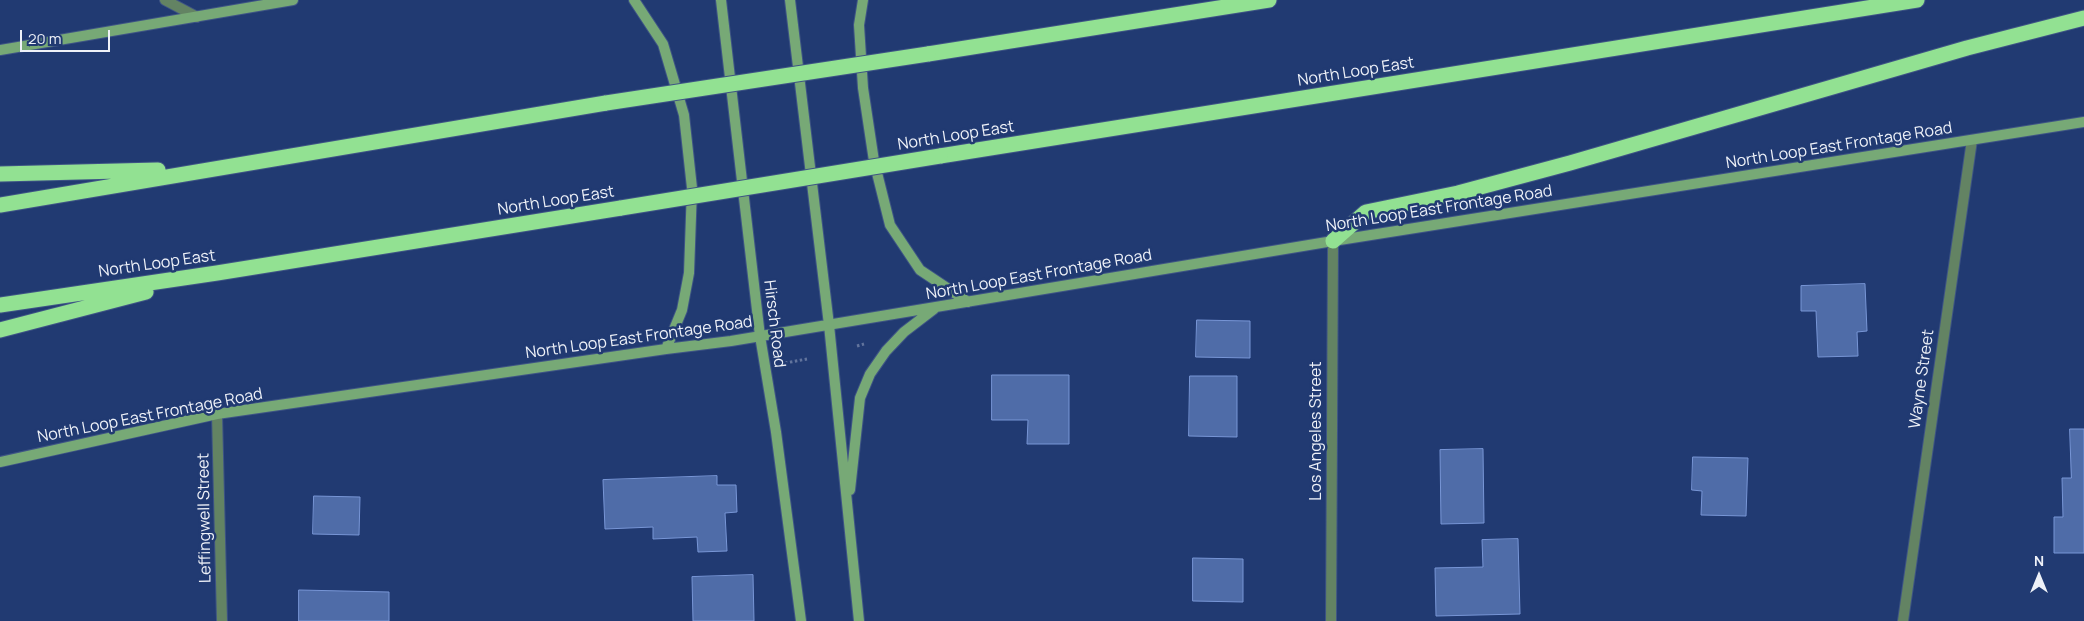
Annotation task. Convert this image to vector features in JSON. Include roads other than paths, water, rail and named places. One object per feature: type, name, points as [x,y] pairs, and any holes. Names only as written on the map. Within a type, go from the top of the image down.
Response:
[{"type":"highway","points":[[0,206],[237,164],[606,104],[1269,0]]},
{"type":"highway","name":"North Loop East","points":[[0,305],[218,273],[1917,0]]},
{"type":"highway","points":[[1333,241],[1366,212],[1458,193],[1570,163],[1967,48],[2084,18]]},
{"type":"highway","points":[[0,174],[153,170],[237,164]]},
{"type":"highway","points":[[0,330],[218,273]]},
{"type":"main road","points":[[0,50],[293,0]]},
{"type":"main road","points":[[634,0],[663,44],[684,115],[692,188],[690,273],[682,310],[666,349]]},
{"type":"main road","name":"Hirsch Road","points":[[720,0],[760,336],[776,432],[801,621]]},
{"type":"main road","points":[[790,0],[829,326],[859,621]]},
{"type":"main road","points":[[862,0],[859,25],[863,88],[874,161],[890,225],[920,270],[968,302]]},
{"type":"main road","name":"North Loop East Frontage Road","points":[[0,462],[218,414],[666,349],[731,342],[1333,241],[2084,122]]},
{"type":"main road","points":[[848,511],[860,398],[870,374],[886,351],[904,332],[936,308]]},
{"type":"street","points":[[165,0],[197,17]]},
{"type":"street","name":"Wayne Street","points":[[1903,621],[1972,140]]},
{"type":"street","name":"Los Angeles Street","points":[[1331,621],[1333,241]]},
{"type":"street","name":"Leffingwell Street","points":[[218,414],[222,621]]}]
